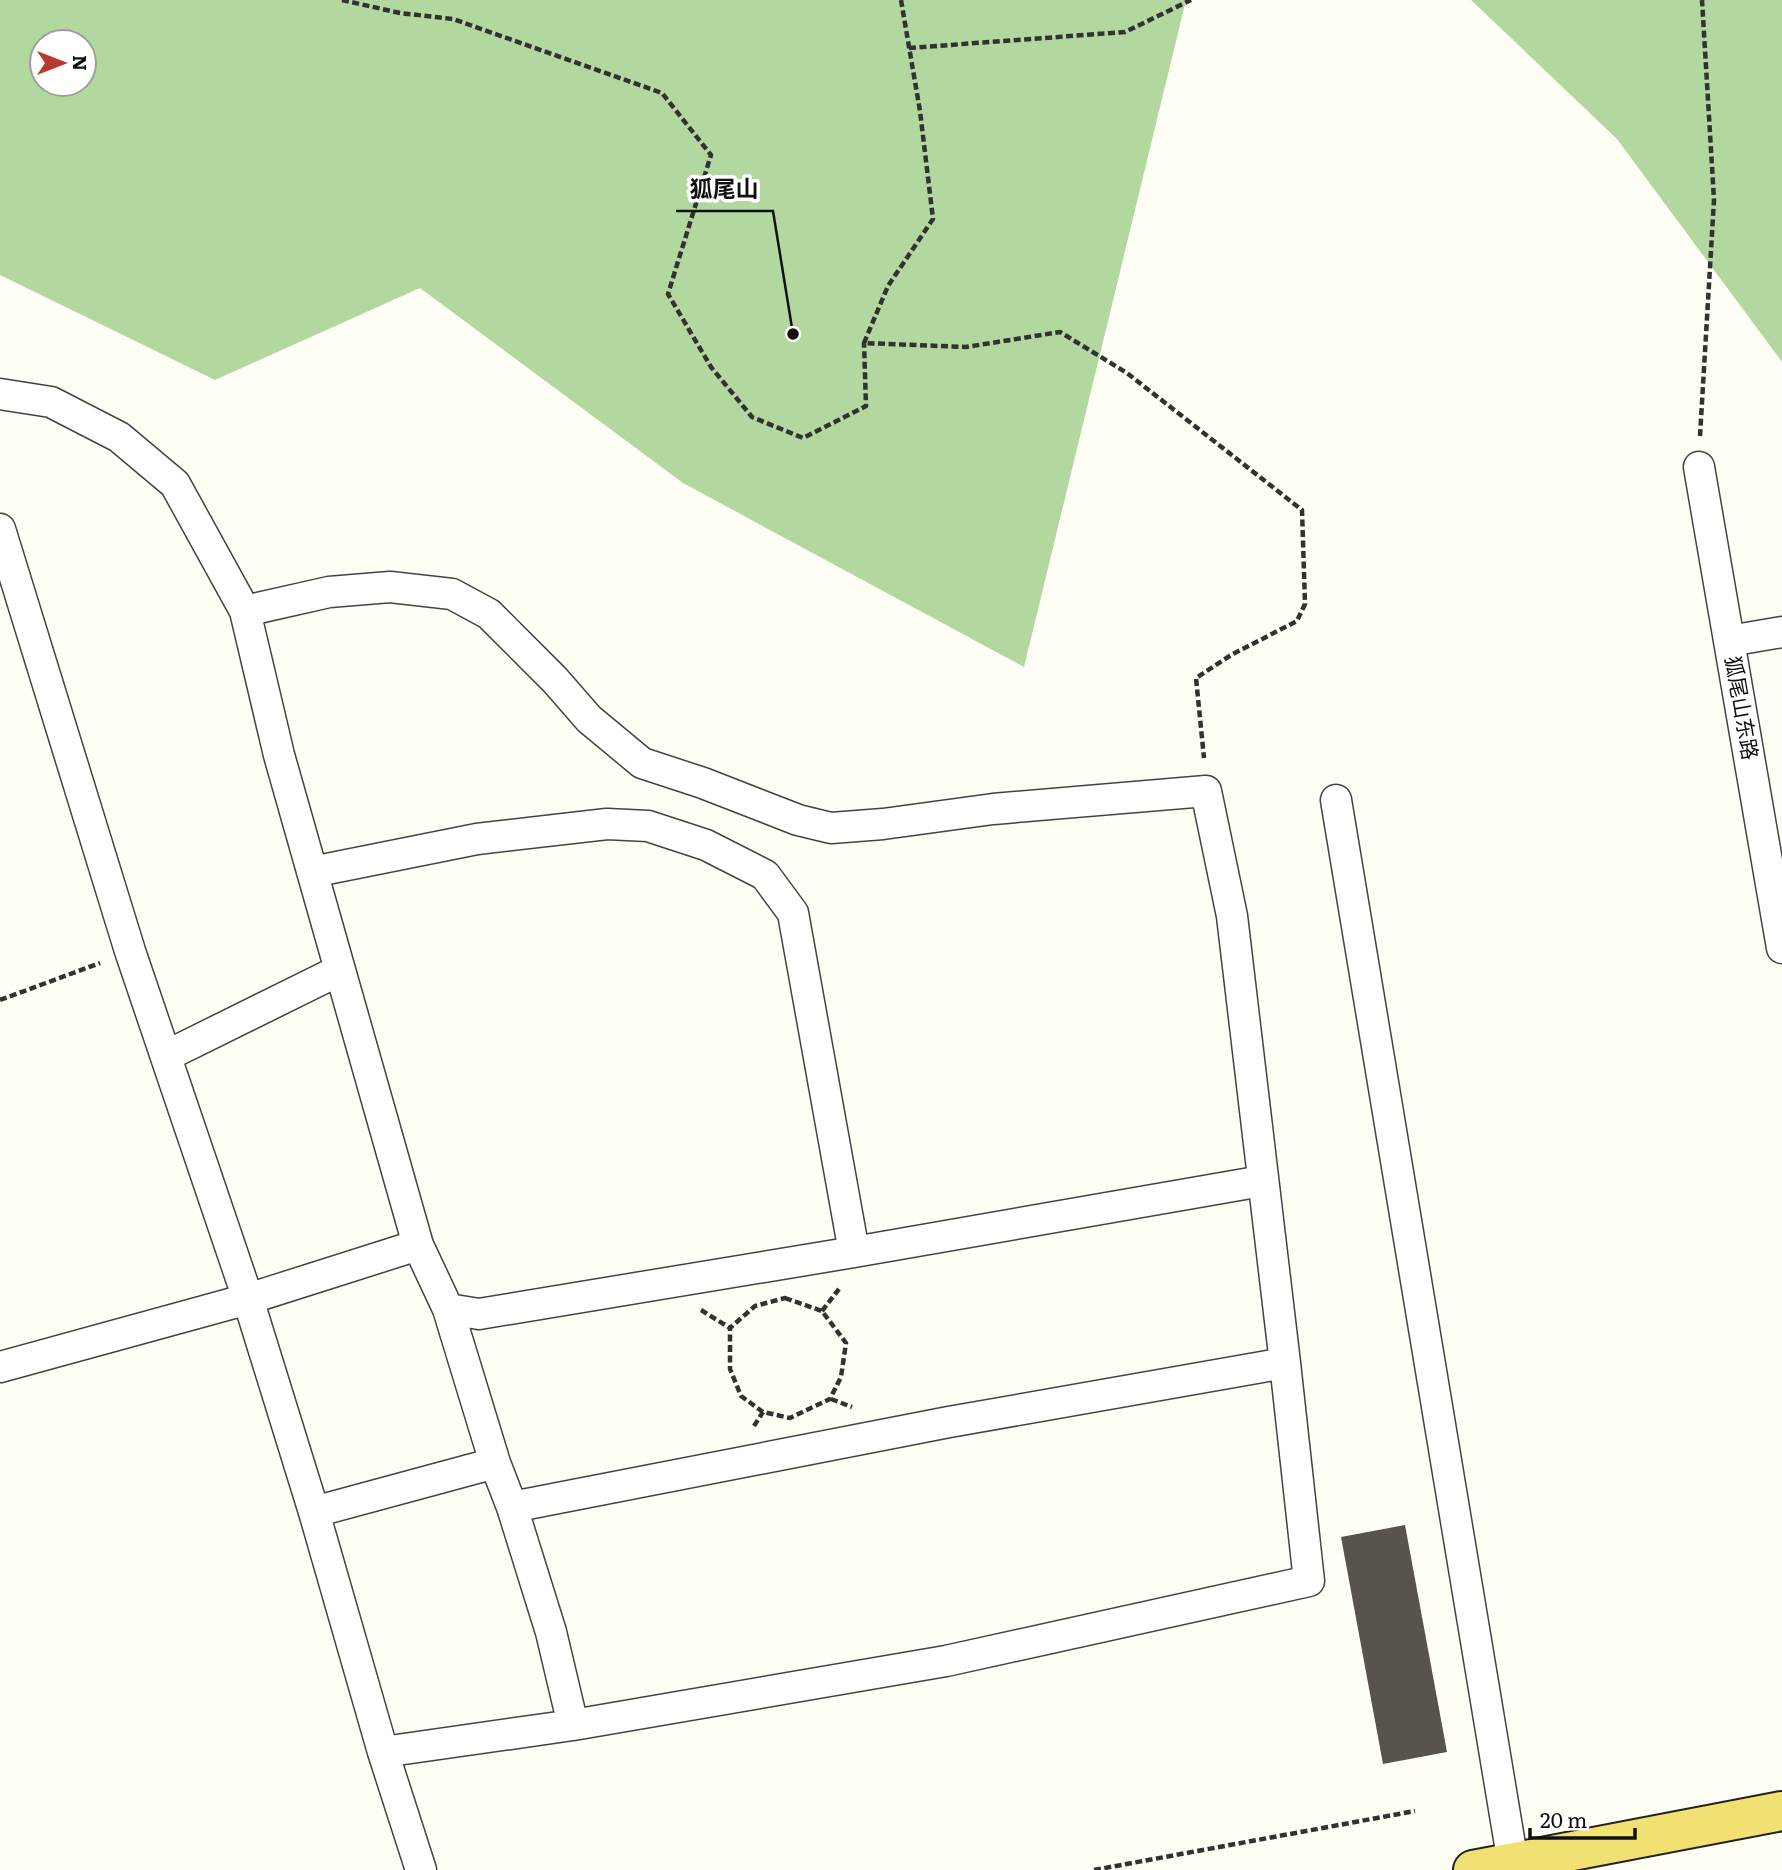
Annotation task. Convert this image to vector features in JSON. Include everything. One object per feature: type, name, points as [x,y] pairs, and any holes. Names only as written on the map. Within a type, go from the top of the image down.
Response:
[{"type":"main road","points":[[1473,1870],[1511,1866],[1782,1811]]},
{"type":"street","points":[[0,394],[51,402],[119,437],[175,484],[245,611],[279,755],[418,1245],[449,1309],[495,1463],[512,1507],[551,1632],[573,1725]]},
{"type":"street","name":"狐尾山东路","points":[[1699,467],[1782,948]]},
{"type":"street","points":[[0,529],[130,951],[248,1299],[314,1512],[383,1752],[421,1870]]},
{"type":"street","points":[[245,611],[341,591],[390,587],[452,594],[489,614],[589,719],[642,763],[703,783],[798,821],[831,828],[993,809],[1206,791],[1231,916],[1309,1581],[946,1661],[573,1725],[383,1752]]},
{"type":"street","points":[[1729,641],[1782,632]]},
{"type":"street","points":[[1336,800],[1511,1866]]},
{"type":"street","points":[[312,872],[477,839],[607,824],[648,826],[706,845],[765,875],[793,914],[854,1252]]},
{"type":"street","points":[[166,1056],[340,970]]},
{"type":"street","points":[[449,1309],[480,1314],[1262,1181]]},
{"type":"street","points":[[0,1367],[248,1299],[418,1245]]},
{"type":"street","points":[[512,1507],[949,1422],[1285,1363]]},
{"type":"street","points":[[314,1512],[495,1463]]},
{"type":"path","points":[[342,0],[400,13],[453,19],[662,93],[711,155],[668,294],[711,367],[752,417],[803,438],[866,406],[864,343],[888,286],[933,219],[920,111],[901,0]]},
{"type":"path","points":[[909,48],[1125,32],[1191,0]]},
{"type":"path","points":[[1699,467],[1714,200],[1702,0]]},
{"type":"path","points":[[864,343],[966,346],[1060,332],[1127,373],[1302,510],[1305,604],[1297,621],[1231,655],[1196,678],[1206,791]]},
{"type":"path","points":[[0,1000],[130,951]]},
{"type":"path","points":[[785,1298],[822,1311],[846,1343],[841,1377],[830,1399],[790,1418],[763,1412],[741,1396],[730,1369],[730,1328],[755,1306],[785,1298]]},
{"type":"path","points":[[1094,1870],[1415,1811]]},
{"type":"green space","points":[[0,0],[1186,0],[1024,667],[683,483],[420,288],[215,380],[0,275]]},
{"type":"green space","points":[[1471,0],[1782,0],[1782,362],[1617,139]]},
{"type":"building","points":[[1405,1525],[1447,1752],[1383,1764],[1341,1537]]},
{"type":"place","name":"狐尾山","points":[[793,334]]}]
